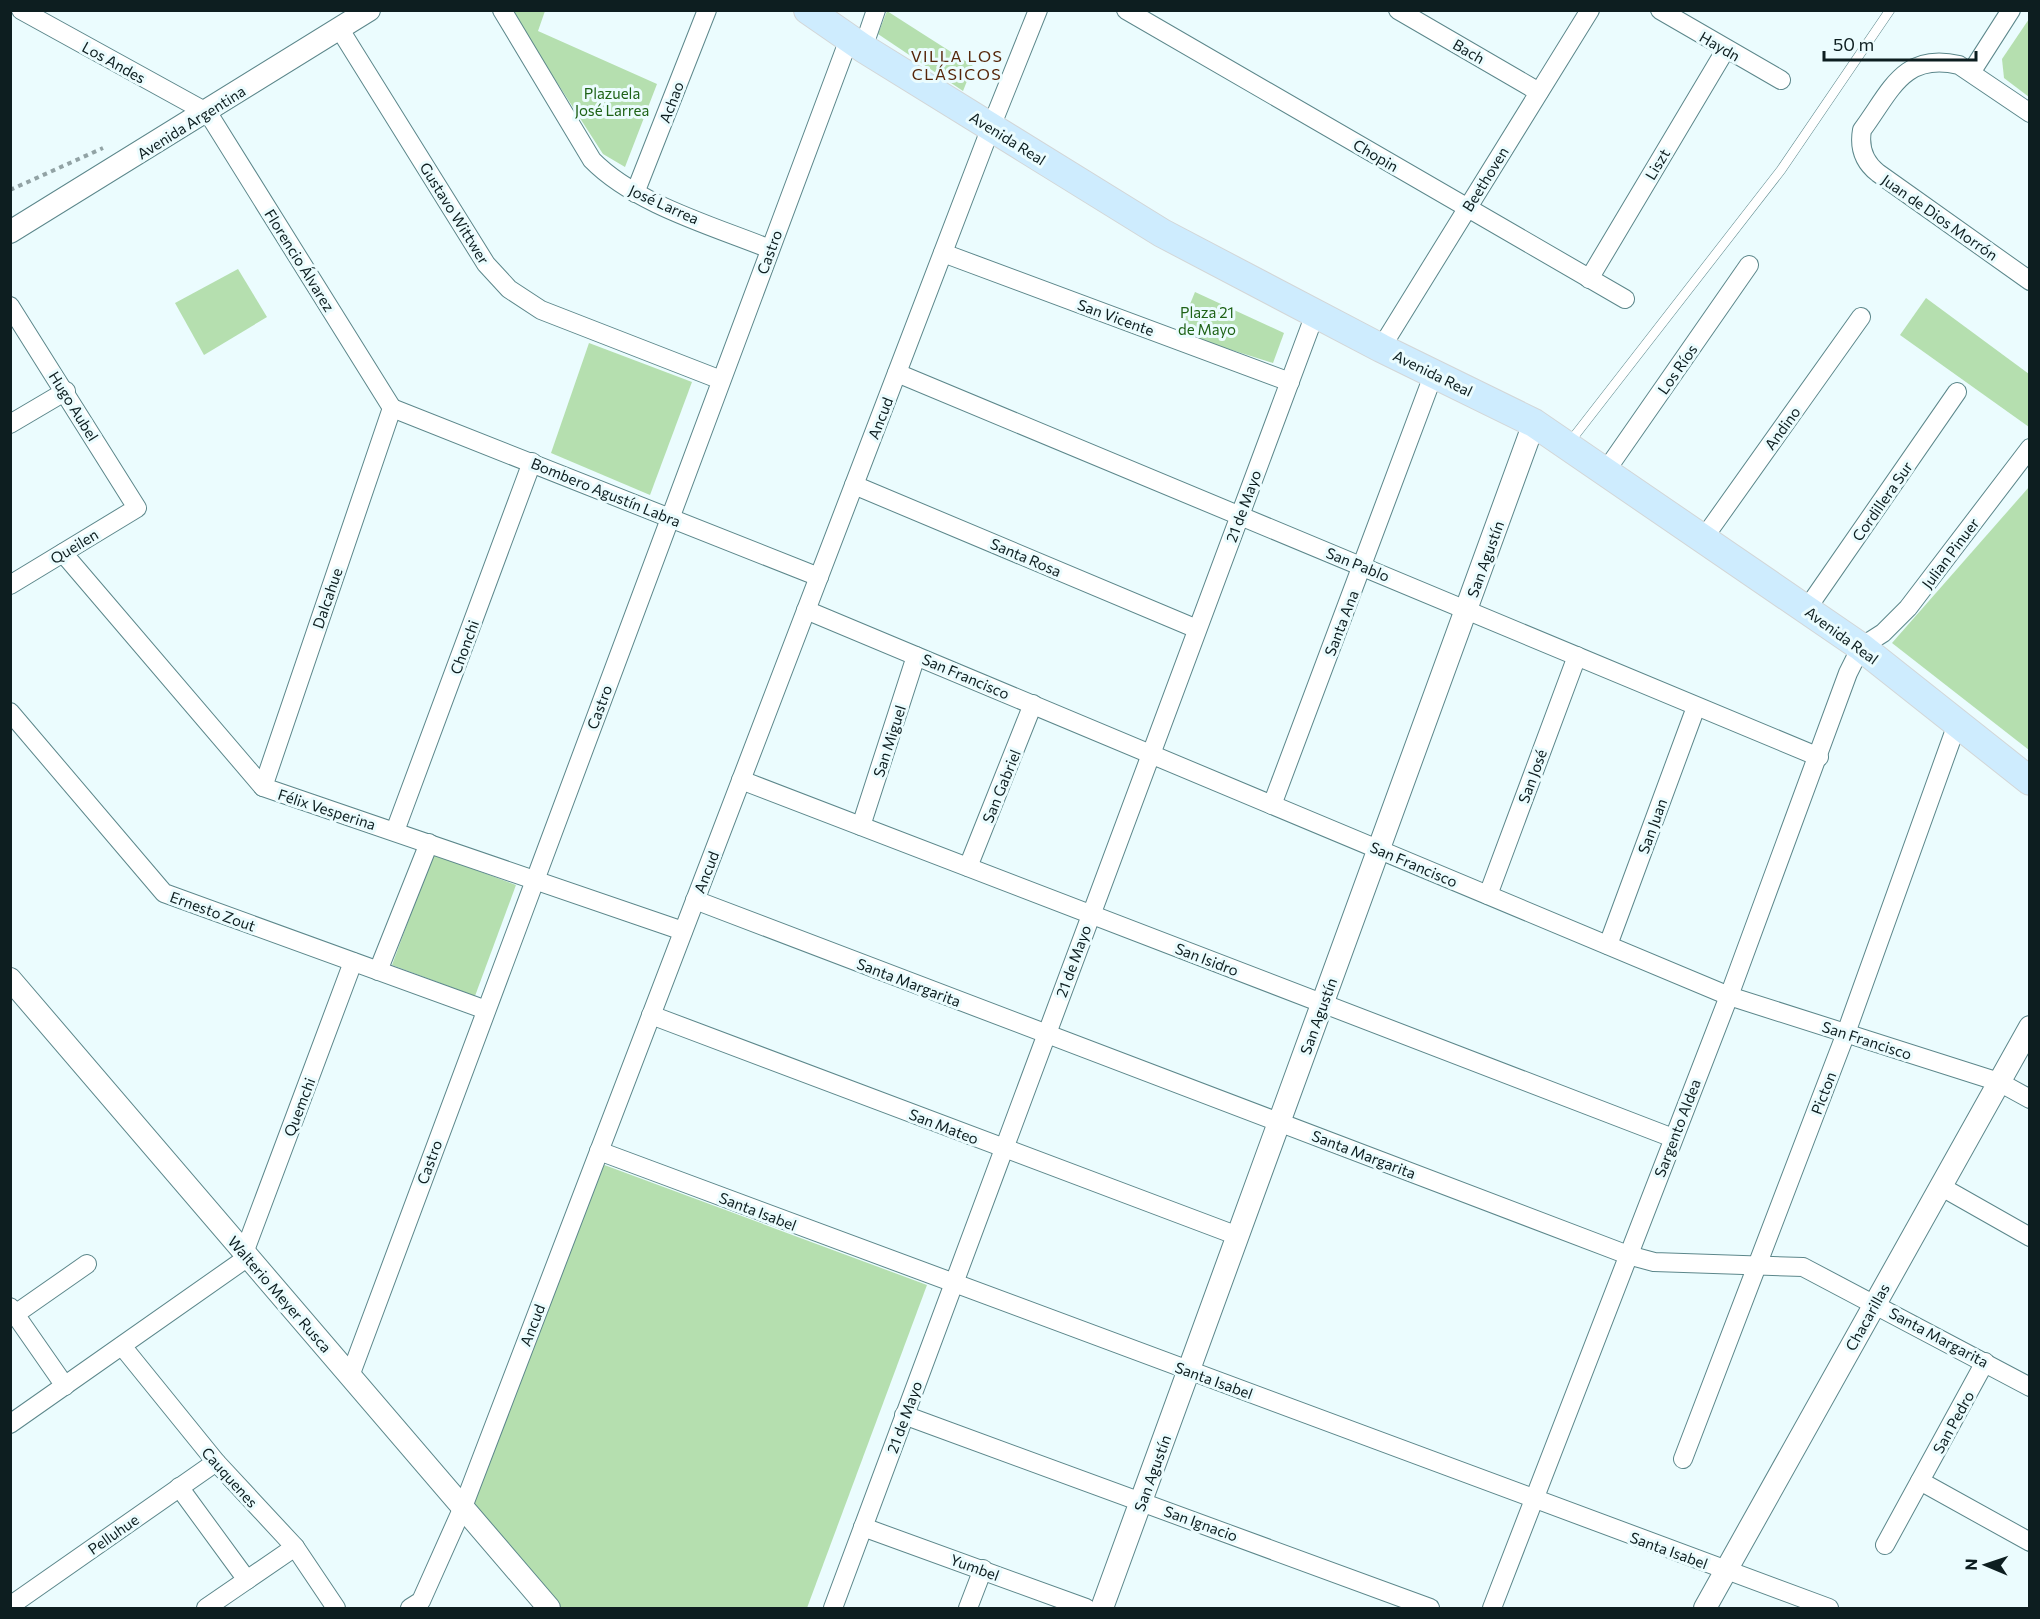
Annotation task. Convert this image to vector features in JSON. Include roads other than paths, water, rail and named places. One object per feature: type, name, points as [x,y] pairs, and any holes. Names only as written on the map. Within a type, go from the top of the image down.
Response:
[{"type":"main road","name":"Avenida Real","points":[[808,10],[856,43],[1162,234],[1381,348],[1534,423],[1861,648],[2030,781]]},
{"type":"street","name":"Los Andes","points":[[21,10],[207,112]]},
{"type":"street","name":"Avenida Argentina","points":[[13,227],[207,112],[369,10]]},
{"type":"street","name":"José Larrea","points":[[502,10],[592,160],[611,178],[635,194],[770,249]]},
{"type":"street","name":"Achao","points":[[635,194],[707,10]]},
{"type":"street","name":"Castro","points":[[350,1376],[770,249],[856,43],[876,10]]},
{"type":"street","name":"Ancud","points":[[410,1608],[421,1601],[462,1508],[1038,10]]},
{"type":"street","name":"Chopin","points":[[1126,10],[1625,299]]},
{"type":"street","name":"Bach","points":[[1398,10],[1539,92]]},
{"type":"street","name":"Beethoven","points":[[1381,348],[1590,10]]},
{"type":"street","name":"Haydn","points":[[1660,10],[1781,80]]},
{"type":"street","points":[[2012,10],[1972,71],[2030,113]]},
{"type":"street","name":"Gustavo Wittwer","points":[[339,28],[486,264],[509,289],[541,310],[721,380]]},
{"type":"street","name":"Liszt","points":[[1589,279],[1726,49]]},
{"type":"street","name":"Juan de Dios Morrón","points":[[1972,71],[1945,62],[1924,62],[1911,68],[1901,77],[1862,130],[1861,145],[1866,161],[1878,173],[2030,281]]},
{"type":"street","name":"Florencio Álvarez","points":[[207,112],[392,408]]},
{"type":"street","name":"San Vicente","points":[[943,253],[1290,382]]},
{"type":"street","name":"Los Ríos","points":[[1605,472],[1749,265]]},
{"type":"street","name":"Hugo Aubel","points":[[10,306],[66,391],[136,508]]},
{"type":"street","name":"21 de Mayo","points":[[833,1608],[1315,314]]},
{"type":"street","name":"Andino","points":[[1703,539],[1861,317]]},
{"type":"street","name":"San Pablo","points":[[897,373],[1819,757]]},
{"type":"street","name":"Santa Ana","points":[[1272,805],[1434,373]]},
{"type":"street","points":[[10,424],[66,391]]},
{"type":"street","name":"Cordillera Sur","points":[[1806,610],[1957,392]]},
{"type":"street","name":"Bombero Agustín Labra","points":[[392,408],[819,577]]},
{"type":"street","name":"Dalcahue","points":[[263,787],[392,408]]},
{"type":"street","name":"San Agustín","points":[[1102,1608],[1534,423]]},
{"type":"street","name":"Julian Pinuer","points":[[1861,648],[1883,633],[1908,608],[2030,448]]},
{"type":"street","name":"Chonchi","points":[[396,831],[532,462]]},
{"type":"street","name":"Santa Rosa","points":[[854,485],[1197,629]]},
{"type":"street","name":"Queilen","points":[[10,585],[136,508]]},
{"type":"street","name":"Félix Vesperina","points":[[63,553],[263,787],[683,931]]},
{"type":"street","name":"San Francisco","points":[[806,610],[1729,996],[1999,1082],[2030,1099]]},
{"type":"street","name":"Sargento Aldea","points":[[1492,1608],[1729,996],[1819,757],[1848,673],[1861,648]]},
{"type":"street","name":"San Miguel","points":[[861,826],[916,656]]},
{"type":"street","name":"San José","points":[[1488,895],[1576,656]]},
{"type":"street","name":"San Gabriel","points":[[969,867],[1033,704]]},
{"type":"street","name":"San Juan","points":[[1608,945],[1696,707]]},
{"type":"street","name":"Ernesto Zout","points":[[10,712],[164,893],[486,1010]]},
{"type":"street","name":"Picton","points":[[1683,1459],[1846,1033],[1957,724]]},
{"type":"street","name":"San Isidro","points":[[741,780],[1673,1138]]},
{"type":"street","points":[[378,971],[429,843]]},
{"type":"street","name":"Santa Margarita","points":[[695,900],[1628,1255],[1654,1262],[1803,1267],[1875,1303],[2030,1387]]},
{"type":"street","name":"Quemchi","points":[[246,1255],[353,962]]},
{"type":"street","name":"Walterio Meyer Rusca","points":[[10,979],[549,1608]]},
{"type":"street","name":"San Mateo","points":[[651,1015],[1238,1236]]},
{"type":"street","name":"Chacarillas","points":[[1705,1608],[2030,1027]]},
{"type":"street","name":"Santa Isabel","points":[[599,1151],[1829,1608]]},
{"type":"street","points":[[1940,1186],[2030,1237]]},
{"type":"street","points":[[10,1424],[246,1255]]},
{"type":"street","points":[[65,1386],[12,1311],[87,1264]]},
{"type":"street","name":"Cauquenes","points":[[122,1346],[216,1462],[295,1547],[336,1608]]},
{"type":"street","name":"San Pedro","points":[[1885,1545],[1985,1362]]},
{"type":"street","name":"San Ignacio","points":[[904,1415],[1430,1608]]},
{"type":"street","name":"Pelluhue","points":[[10,1606],[216,1462]]},
{"type":"street","points":[[1920,1481],[2030,1542]]},
{"type":"street","points":[[179,1487],[247,1580]]},
{"type":"street","name":"Yumbel","points":[[863,1527],[1086,1608]]},
{"type":"street","points":[[206,1608],[295,1547]]},
{"type":"street","points":[[968,1608],[983,1569]]},
{"type":"lane","points":[[1568,445],[1780,170],[1890,10]]},
{"type":"district","name":"VILLA LOS CLÁSICOS","points":[[957,64]]},
{"type":"park label","name":"Plazuela José Larrea","points":[[612,102]]},
{"type":"park label","name":"Plaza 21 de Mayo","points":[[1207,320]]}]
